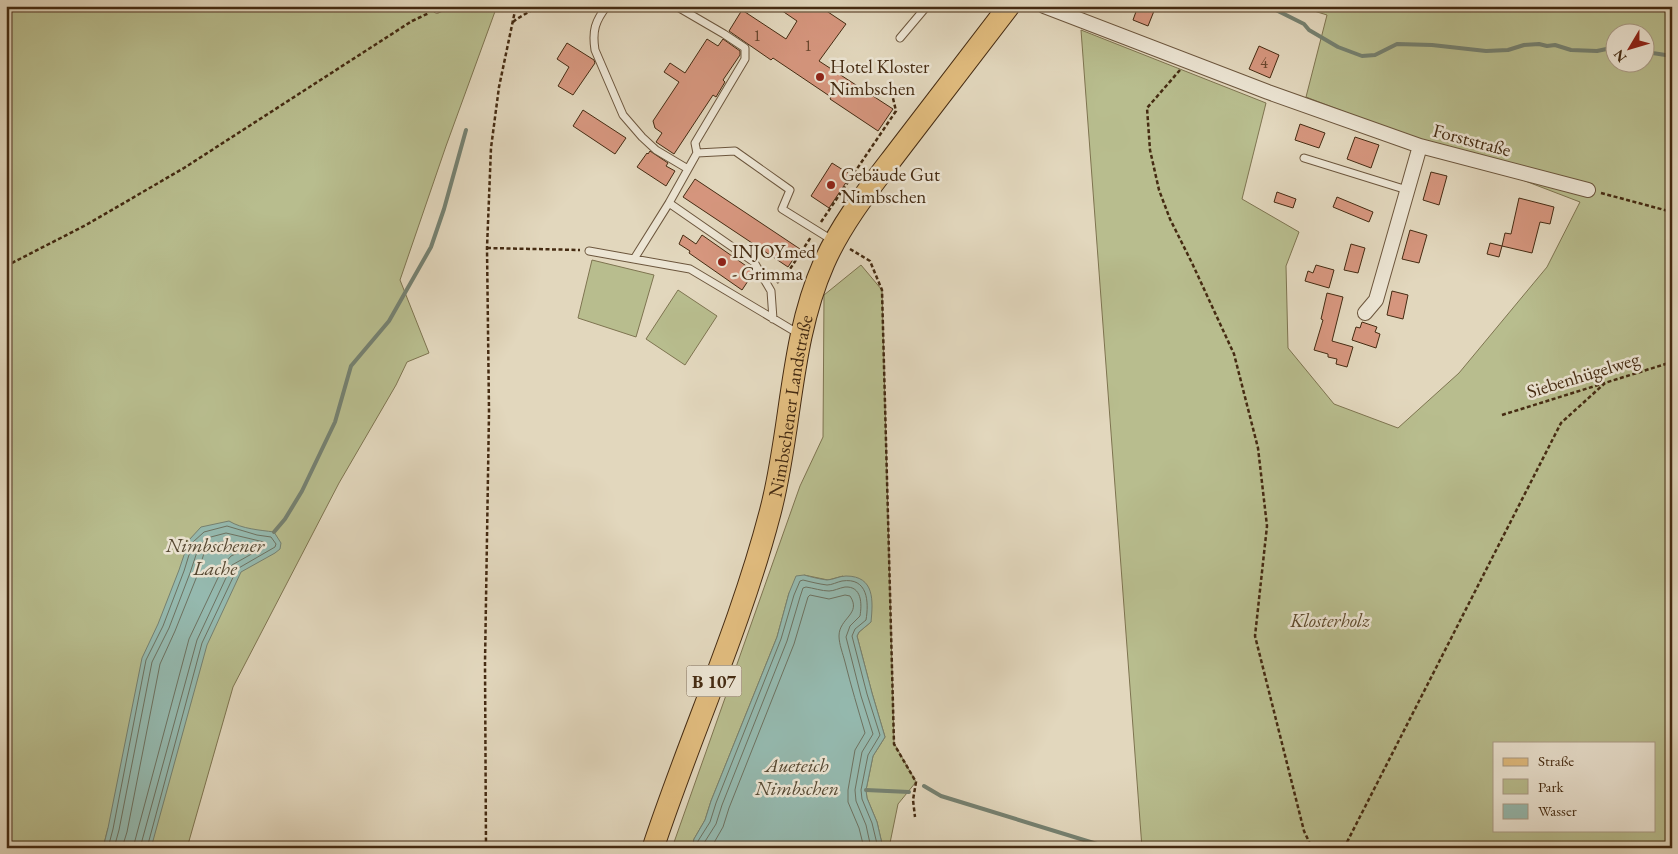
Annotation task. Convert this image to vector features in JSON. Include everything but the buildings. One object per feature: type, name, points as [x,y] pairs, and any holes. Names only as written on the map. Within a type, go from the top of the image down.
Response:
[{"type":"main road","name":"Nimbschener Landstraße","points":[[653,848],[744,599],[770,514],[780,469],[801,335],[808,307],[823,264],[854,210],[1009,6]]},
{"type":"street","name":"Forststraße","points":[[1044,6],[1187,62],[1420,146],[1588,190]]},
{"type":"street","points":[[1365,313],[1376,300],[1420,146]]},
{"type":"lane","points":[[607,6],[596,25],[594,45],[599,61],[623,115],[656,150],[688,169]]},
{"type":"lane","points":[[634,259],[697,153],[695,144],[746,59],[745,48],[676,6]]},
{"type":"lane","points":[[900,38],[927,6]]},
{"type":"lane","points":[[697,153],[735,151],[790,190],[782,209],[834,242]]},
{"type":"lane","points":[[1304,158],[1407,190]]},
{"type":"lane","points":[[669,203],[754,262],[771,291],[773,318]]},
{"type":"lane","points":[[589,251],[690,269],[801,335]]},
{"type":"path","points":[[486,848],[485,663],[489,412],[487,248],[492,139],[499,87],[516,6]]},
{"type":"path","points":[[513,22],[536,6]]},
{"type":"path","points":[[1326,6],[1352,8],[1380,6]]},
{"type":"path","points":[[6,266],[86,225],[184,168],[412,21],[441,8]]},
{"type":"path","points":[[1187,62],[1147,108],[1150,150],[1159,190],[1170,219],[1234,354],[1258,448],[1267,526],[1255,636],[1304,831],[1312,848]]},
{"type":"path","points":[[771,291],[790,269],[896,111],[892,94]]},
{"type":"path","points":[[1588,190],[1672,212]]},
{"type":"path","points":[[834,242],[870,261],[882,290],[894,744],[916,782],[913,800],[915,817]]},
{"type":"path","points":[[487,248],[589,251]]},
{"type":"path","name":"Siebenhügelweg","points":[[1502,415],[1672,362]]},
{"type":"path","points":[[1344,848],[1561,423],[1605,383]]},
{"type":"green space","points":[[6,6],[497,6],[400,280],[429,353],[407,362],[396,385],[339,483],[233,687],[187,848],[151,848],[152,846],[108,828],[103,848],[6,848]]},
{"type":"green space","name":"Klosterholz","points":[[1298,6],[1672,6],[1672,848],[1142,848],[1081,30],[1266,103],[1242,199],[1299,232],[1286,266],[1288,348],[1334,404],[1398,428],[1459,373],[1547,267],[1580,202],[1306,97],[1327,15]]},
{"type":"green space","points":[[592,260],[654,275],[636,337],[578,318]]},
{"type":"green space","points":[[861,265],[882,290],[894,743],[916,782],[898,804],[890,843],[891,848],[883,848],[877,822],[867,798],[866,790],[873,756],[885,737],[857,636],[871,622],[843,576],[828,580],[804,575],[789,593],[777,637],[705,820],[694,839],[692,848],[672,848],[800,486],[823,437],[824,295]]},
{"type":"green space","points":[[678,290],[717,316],[685,365],[646,339]]},
{"type":"water","name":"Nimbschener Lache","points":[[229,521],[257,530],[274,532],[281,543],[280,549],[241,572],[207,645],[151,848],[103,848],[142,658],[158,624],[189,540],[201,527]]},
{"type":"water","name":"Aueteich Nimbschen","points":[[804,575],[827,580],[843,576],[855,577],[862,580],[870,591],[872,598],[871,622],[857,636],[885,737],[873,756],[866,790],[867,798],[877,822],[883,848],[692,848],[694,839],[705,820],[777,637],[789,593],[796,576]]},
{"type":"waterway","points":[[1268,6],[1304,24],[1309,30],[1338,47],[1362,56],[1375,55],[1397,44],[1432,45],[1486,51],[1508,50],[1524,45],[1539,44],[1555,45],[1571,50],[1597,51],[1606,49]]},
{"type":"waterway","points":[[1656,54],[1672,56]]},
{"type":"waterway","points":[[274,532],[285,519],[302,491],[335,422],[351,366],[389,321],[431,247],[444,209],[466,130]]},
{"type":"waterway","points":[[924,786],[941,796],[1110,848]]},
{"type":"waterway","points":[[866,790],[909,792]]},
{"type":"place","name":"Hotel Kloster Nimbschen","points":[[820,77]]},
{"type":"place","name":"Gebäude Gut Nimbschen","points":[[831,185]]},
{"type":"place","name":"INJOYmed - Grimma","points":[[722,262]]}]
